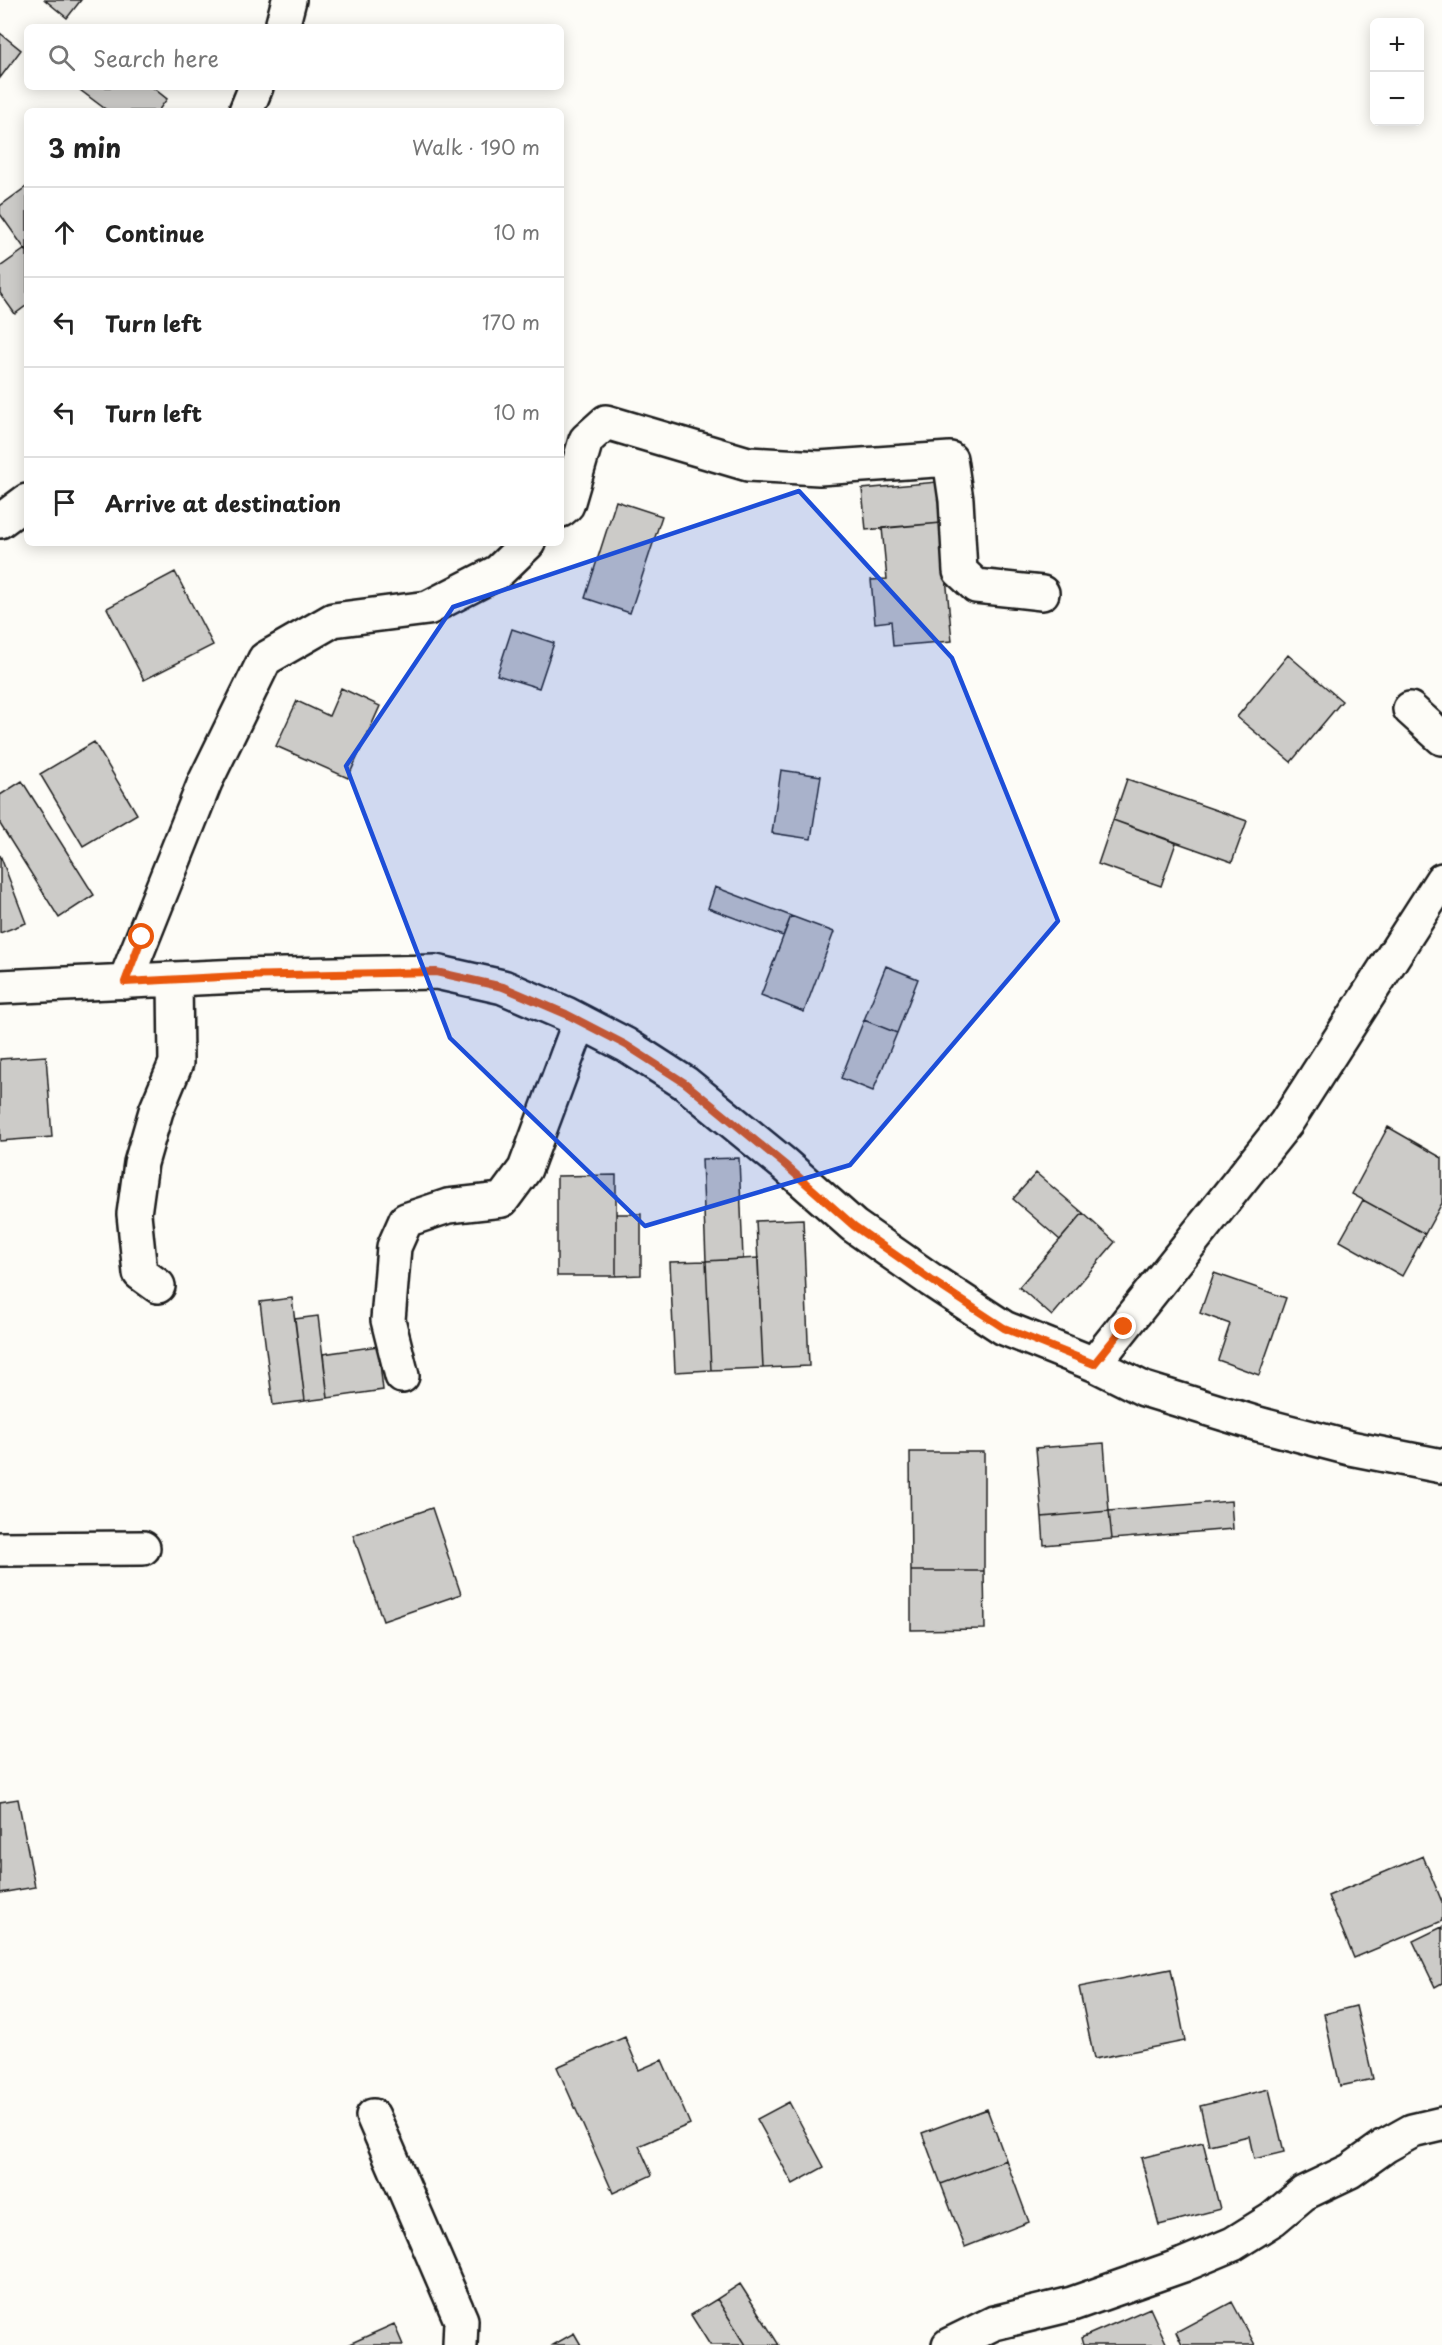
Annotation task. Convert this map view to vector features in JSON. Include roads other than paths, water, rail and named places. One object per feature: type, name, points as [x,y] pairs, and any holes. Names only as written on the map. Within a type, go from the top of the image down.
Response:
[{"type":"street","points":[[283,24],[289,0]]},
{"type":"street","points":[[247,108],[255,90]]},
{"type":"street","points":[[564,508],[567,505],[586,440],[606,422],[748,464],[819,468],[950,459],[956,500],[960,571],[976,586],[1042,593]]},
{"type":"street","points":[[0,521],[24,503]]},
{"type":"street","points":[[125,982],[205,782],[265,659],[333,620],[428,608],[498,572],[525,546]]},
{"type":"street","points":[[1410,709],[1442,738]]},
{"type":"street","points":[[1094,1364],[1286,1123],[1442,880]]},
{"type":"street","points":[[0,987],[175,979],[436,972],[503,987],[580,1021],[626,1045],[685,1083],[784,1164],[854,1226],[1004,1328],[1094,1364],[1144,1389],[1258,1424],[1350,1448],[1442,1466]]},
{"type":"street","points":[[158,1286],[140,1273],[134,1214],[141,1163],[153,1121],[176,1063],[175,979]]},
{"type":"street","points":[[402,1376],[388,1320],[394,1247],[406,1221],[448,1206],[502,1200],[525,1169],[580,1021]]},
{"type":"street","points":[[0,1549],[143,1548]]},
{"type":"street","points":[[373,2116],[461,2320],[460,2345]]},
{"type":"street","points":[[954,2344],[994,2323],[1072,2304],[1183,2265],[1233,2244],[1273,2219],[1304,2193],[1350,2171],[1385,2146],[1412,2131],[1442,2124]]}]
